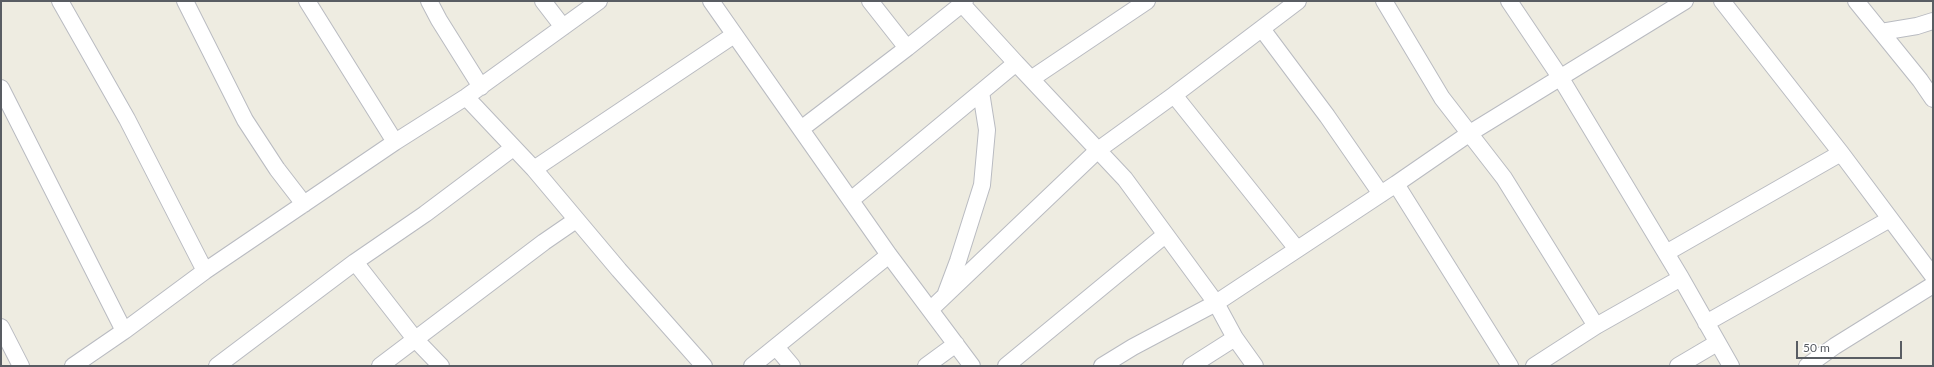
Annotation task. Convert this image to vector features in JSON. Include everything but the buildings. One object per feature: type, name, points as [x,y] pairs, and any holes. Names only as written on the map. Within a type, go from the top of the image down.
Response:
[{"type":"street","points":[[60,1],[127,119],[193,244],[205,271]]},
{"type":"street","points":[[185,1],[245,120],[277,169],[304,204]]},
{"type":"street","points":[[307,1],[396,142]]},
{"type":"street","points":[[429,1],[439,20],[481,87]]},
{"type":"street","points":[[543,1],[563,27]]},
{"type":"street","points":[[73,366],[124,331],[205,271],[396,142],[481,87],[599,1]]},
{"type":"street","points":[[711,1],[889,254],[972,366]]},
{"type":"street","points":[[870,1],[907,48]]},
{"type":"street","points":[[1031,79],[1147,1]]},
{"type":"street","points":[[930,310],[1098,150],[1174,95],[1298,1]]},
{"type":"street","points":[[1384,1],[1442,98],[1504,178],[1596,326]]},
{"type":"street","points":[[1509,1],[1560,77],[1681,278],[1731,366]]},
{"type":"street","points":[[1102,366],[1133,347],[1216,303],[1396,184],[1470,133],[1685,1]]},
{"type":"street","points":[[1722,1],[1841,153],[1933,276]]},
{"type":"street","points":[[1856,1],[1933,99]]},
{"type":"street","points":[[801,129],[907,48],[963,2],[1016,63],[1125,179],[1216,303],[1235,338],[1254,366]]},
{"type":"street","points":[[1881,32],[1917,26],[1933,21]]},
{"type":"street","points":[[1262,29],[1327,116],[1381,194]]},
{"type":"street","points":[[534,169],[734,35]]},
{"type":"street","points":[[851,200],[1016,63]]},
{"type":"street","points":[[1,88],[124,331]]},
{"type":"street","points":[[944,297],[958,261],[982,185],[987,130],[981,92]]},
{"type":"street","points":[[1174,95],[1297,249]]},
{"type":"street","points":[[466,97],[534,169],[576,220],[704,366]]},
{"type":"street","points":[[217,366],[355,262],[425,214],[513,148]]},
{"type":"street","points":[[1666,253],[1841,153]]},
{"type":"street","points":[[1396,184],[1510,366]]},
{"type":"street","points":[[1706,323],[1890,219]]},
{"type":"street","points":[[380,366],[544,242],[576,220]]},
{"type":"street","points":[[1006,366],[1165,235]]},
{"type":"street","points":[[752,366],[889,254]]},
{"type":"street","points":[[355,262],[415,339],[441,366]]},
{"type":"street","points":[[1534,366],[1596,326],[1681,278]]},
{"type":"street","points":[[1807,366],[1835,346],[1933,285]]},
{"type":"street","points":[[1,327],[21,366]]},
{"type":"street","points":[[1192,366],[1235,338]]},
{"type":"street","points":[[1678,366],[1717,343]]},
{"type":"street","points":[[926,366],[956,344]]},
{"type":"street","points":[[776,347],[792,366]]}]
